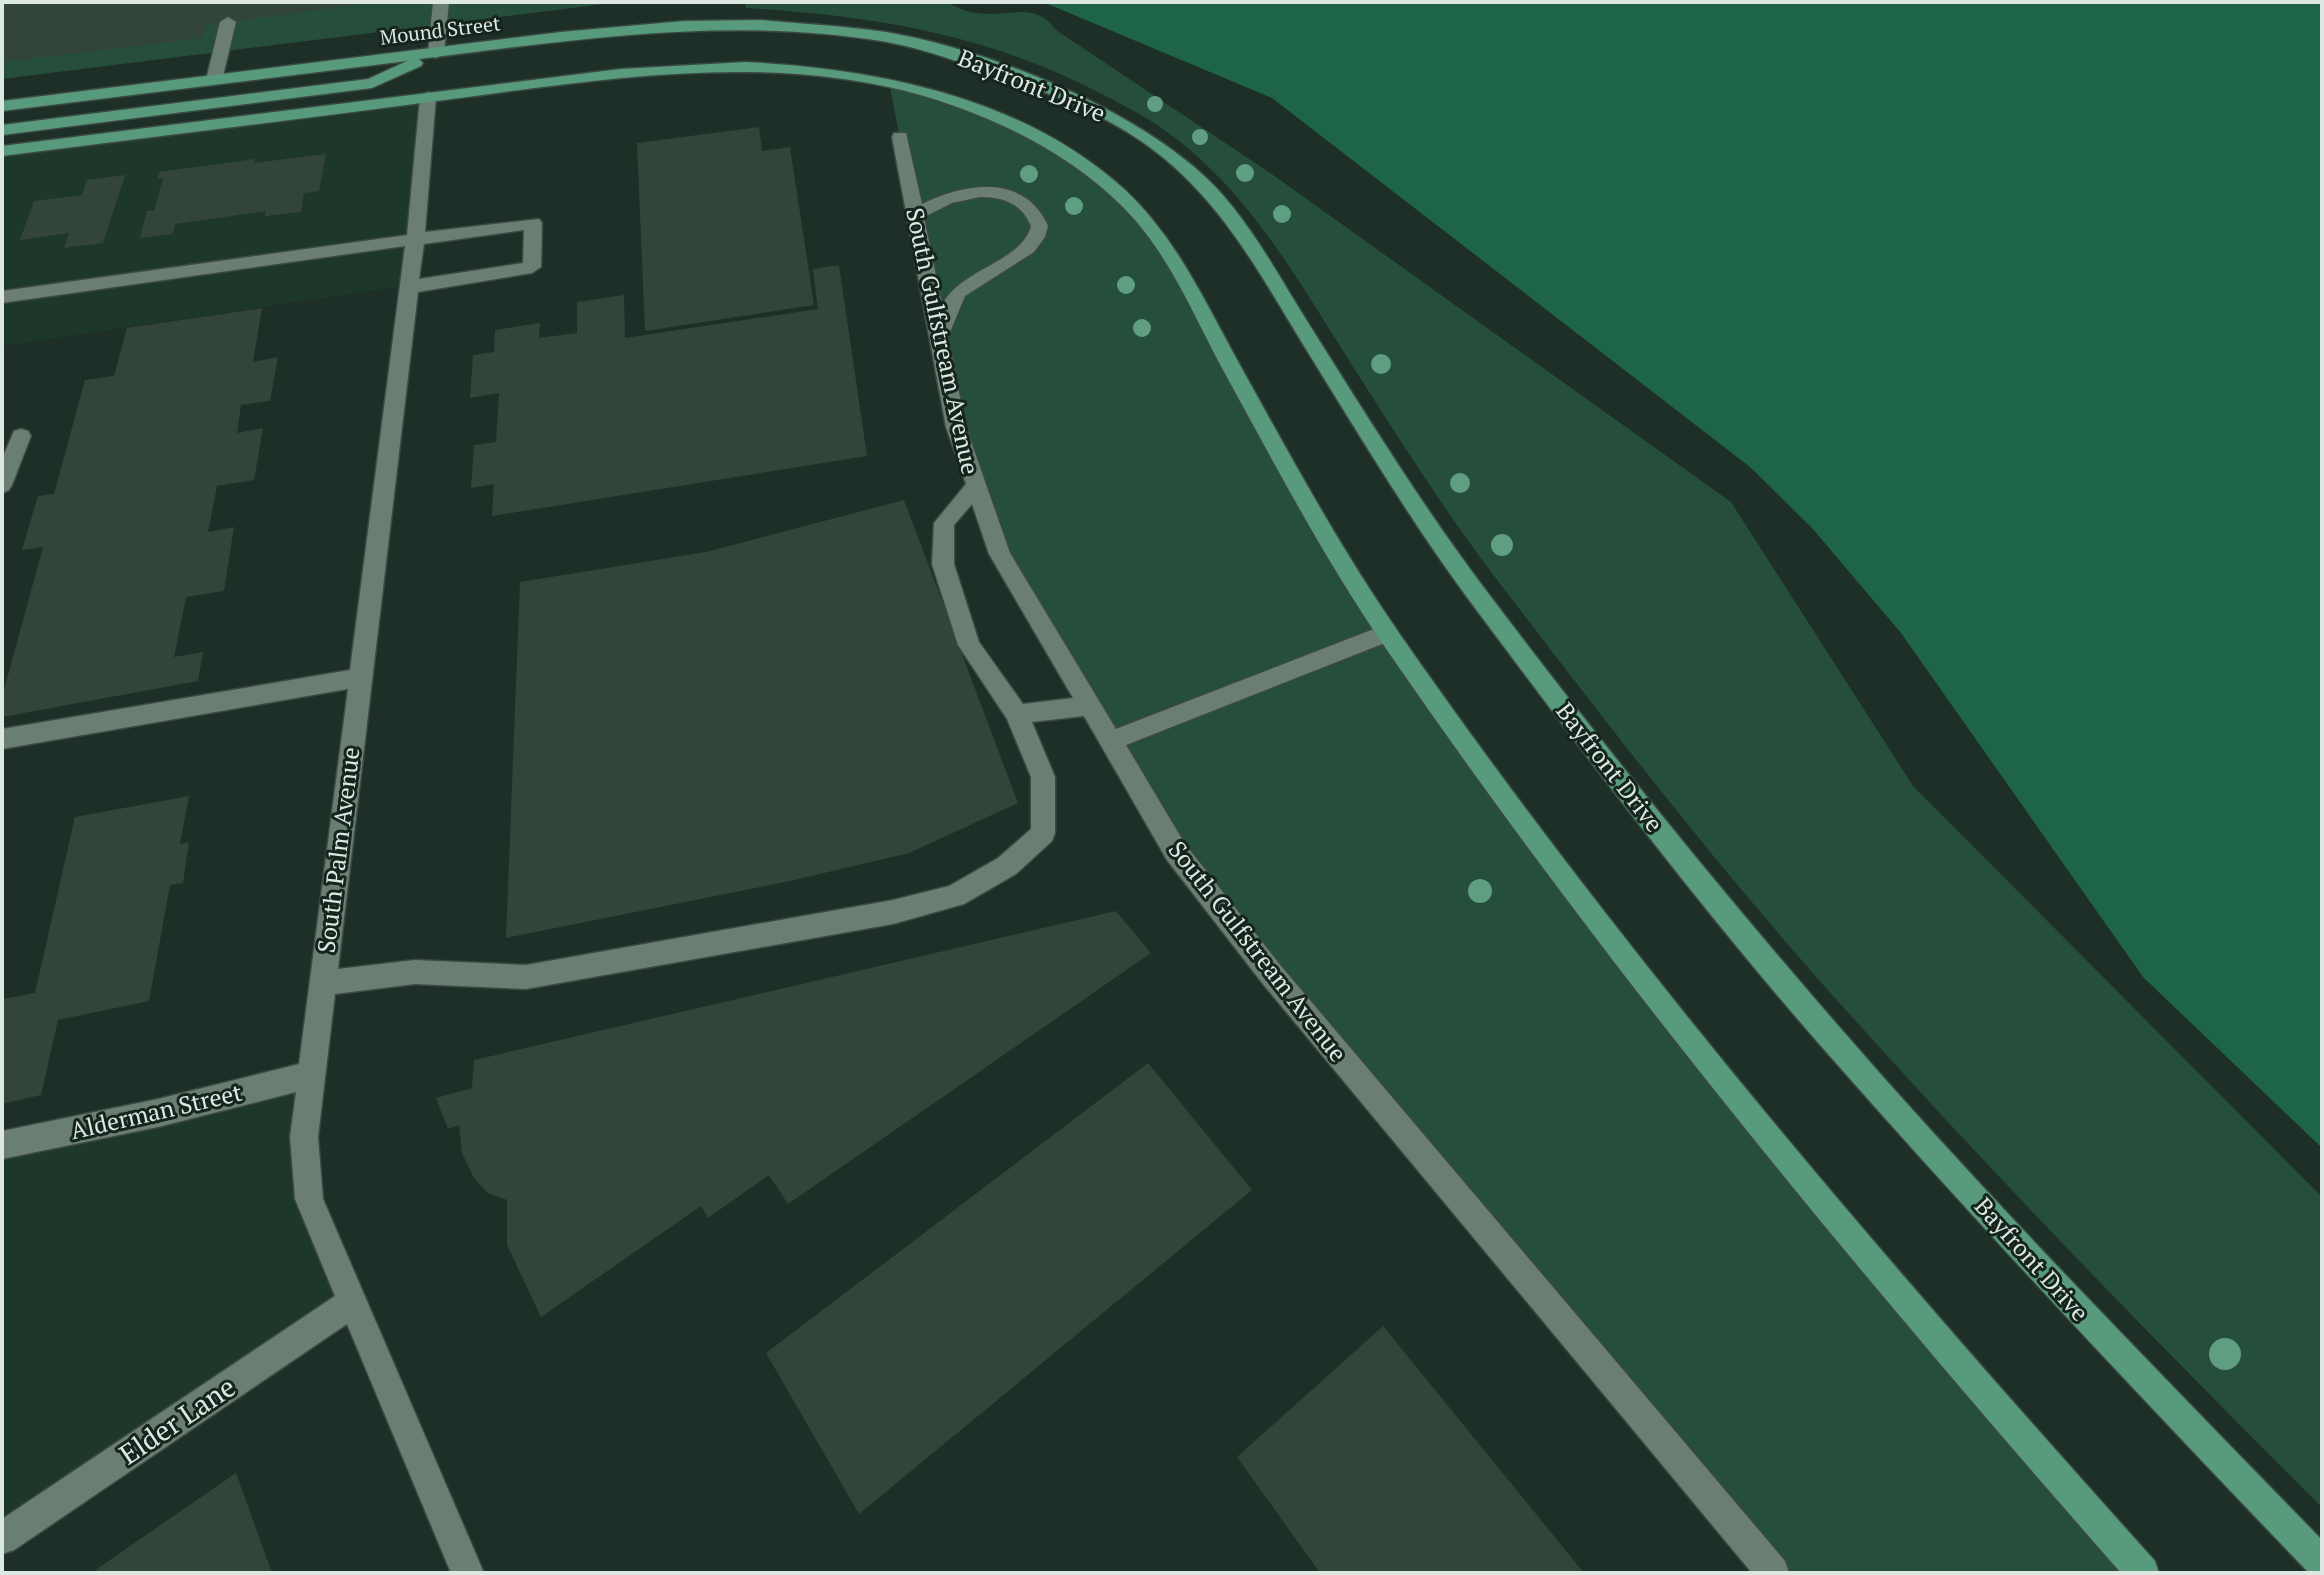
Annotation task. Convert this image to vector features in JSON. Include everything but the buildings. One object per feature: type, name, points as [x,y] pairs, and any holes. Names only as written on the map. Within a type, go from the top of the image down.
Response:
[{"type":"main road","name":"Mound Street","points":[[2,106],[684,26],[762,25],[885,37]]},
{"type":"main road","name":"Bayfront Drive","points":[[885,37],[999,68],[1095,108],[1144,135],[1193,174],[1220,202],[1261,259],[1378,449],[1482,602],[1640,807],[1827,1033],[2101,1335],[2322,1563]]},
{"type":"main road","points":[[2,130],[372,83],[436,53]]},
{"type":"main road","name":"Bayfront Drive","points":[[428,97],[686,67],[810,69],[876,78],[972,107],[1013,125],[1096,176],[1149,227],[1168,253],[1292,479],[1387,633],[1530,835],[1722,1078],[1971,1381],[2143,1573]]},
{"type":"main road","points":[[2,151],[428,97]]},
{"type":"street","points":[[436,53],[441,2]]},
{"type":"street","points":[[214,80],[228,22]]},
{"type":"street","name":"South Palm Avenue","points":[[428,97],[415,241],[309,1075],[304,1137],[309,1199],[468,1573]]},
{"type":"street","name":"South Gulfstream Avenue","points":[[900,137],[956,427],[1000,554],[1176,852],[1272,975],[1773,1573]]},
{"type":"street","points":[[915,215],[956,196],[987,192],[1004,193],[1021,200],[1039,221],[1040,233],[1032,244],[972,280],[957,293],[939,337]]},
{"type":"street","points":[[2,297],[533,223],[532,267],[409,287]]},
{"type":"street","points":[[2,485],[21,436]]},
{"type":"street","points":[[321,983],[415,972],[526,977],[893,912],[955,896],[1007,866],[1043,833],[1043,777],[1017,714],[969,645],[943,564],[944,523],[975,487]]},
{"type":"street","points":[[1111,741],[1387,633]]},
{"type":"street","points":[[2,739],[359,678]]},
{"type":"street","points":[[1017,714],[1090,706]]},
{"type":"street","name":"Alderman Street","points":[[2,1145],[158,1113],[309,1075]]},
{"type":"street","name":"Elder Lane","points":[[2,1538],[352,1303]]},
{"type":"shaded area","points":[[2,2],[620,2],[2,79]]},
{"type":"shaded area","points":[[745,2],[946,2],[976,13],[1039,15],[1056,30],[1273,175],[1731,502],[1913,786],[2322,1197],[2322,1507],[2143,1327],[1967,1143],[1808,968],[1720,864],[1490,570],[1409,454],[1269,237],[1221,179],[1147,118],[1052,70],[1010,54],[881,22],[746,8]]},
{"type":"shaded area","points":[[1043,2],[2322,2],[2322,1148],[2143,977],[1901,633],[1812,528],[1750,467],[1272,98]]},
{"type":"shaded area","points":[[889,82],[1013,125],[1096,176],[1160,239],[1292,479],[1530,835],[2143,1573],[1773,1573],[1176,852],[1000,554],[956,427]]},
{"type":"shaded area","points":[[428,97],[410,285],[2,346],[2,151]]},
{"type":"shaded area","points":[[309,1075],[304,1137],[352,1303],[2,1538],[2,1145]]}]
